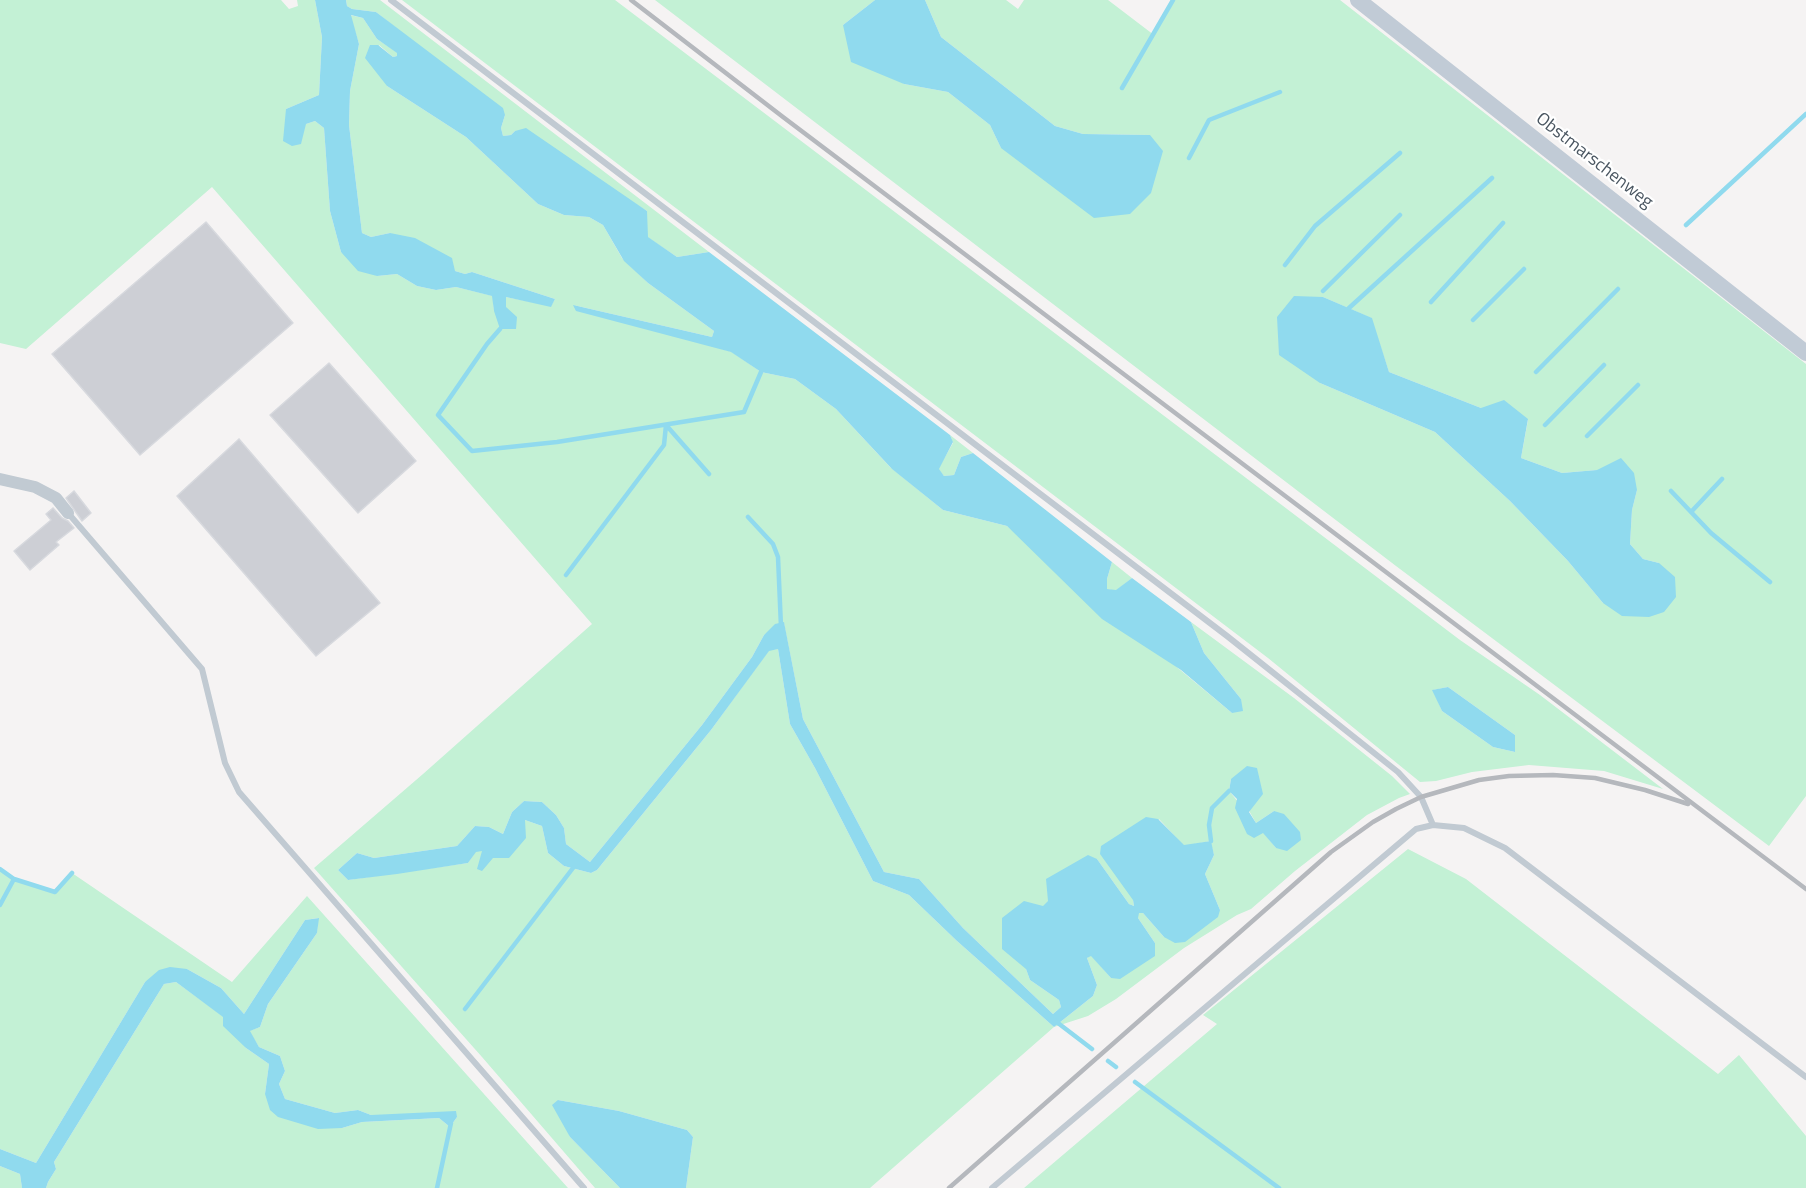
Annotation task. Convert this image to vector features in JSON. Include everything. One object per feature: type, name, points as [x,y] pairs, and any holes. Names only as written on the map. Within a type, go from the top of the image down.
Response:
[{"type":"main road","name":"Obstmarschenweg","points":[[1358,0],[1806,353]]},
{"type":"street","points":[[0,479],[35,487],[56,498],[68,513]]},
{"type":"lane","points":[[391,0],[1227,636],[1398,772],[1421,797],[1433,825]]},
{"type":"lane","points":[[68,513],[202,669],[225,763],[239,792],[584,1188]]},
{"type":"lane","points":[[992,1188],[1416,829],[1433,825],[1464,828],[1505,848],[1806,1077]]},
{"type":"green space","points":[[0,0],[281,0],[289,9],[298,6],[297,0],[315,0],[322,37],[319,95],[286,109],[306,124],[315,121],[324,128],[330,211],[341,252],[377,276],[397,274],[417,286],[436,290],[456,287],[493,296],[494,311],[506,307],[506,297],[551,306],[555,299],[472,272],[465,274],[455,271],[390,233],[371,237],[362,233],[349,125],[350,91],[359,44],[350,15],[363,18],[377,39],[398,53],[393,57],[379,45],[387,86],[466,137],[538,204],[564,215],[589,217],[603,225],[622,258],[648,283],[714,331],[712,337],[573,305],[732,352],[761,372],[795,379],[836,409],[890,467],[943,510],[1007,526],[1232,713],[1241,699],[1204,653],[1191,622],[1294,698],[1392,776],[1410,794],[1367,815],[1295,871],[1251,909],[1237,915],[1184,948],[1116,999],[1088,1016],[1054,1027],[870,1188],[686,1188],[693,1137],[687,1130],[619,1111],[558,1100],[570,1137],[620,1188],[595,1188],[314,868],[592,624],[212,187],[26,349],[0,343]],"holes":[[[784,623],[803,719],[884,872],[919,879],[963,928],[1053,1014],[1061,1007],[1059,1000],[1030,980],[1026,969],[1043,907],[1097,859],[1129,904],[1134,906],[1133,900],[1159,819],[1184,846],[1211,841],[1214,855],[1205,874],[1220,910],[1164,937],[1143,913],[1138,913],[1138,918],[1155,943],[1111,978],[1091,955],[1087,958],[1097,985],[1093,996],[1054,1027],[909,895],[873,881],[790,724],[778,649],[769,650],[711,730],[597,870],[591,873],[564,866],[548,853],[542,826],[525,820],[483,851],[476,851],[468,863],[348,880],[338,870],[357,853],[374,858],[457,846],[475,826],[489,827],[503,834],[512,812],[524,801],[542,802],[556,815],[564,828],[566,844],[590,862],[702,725],[752,657],[764,635]],[[1231,779],[1256,823],[1274,811],[1276,848],[1230,792],[1213,808],[1211,841],[1209,825],[1212,808],[1229,791]]]},
{"type":"green space","points":[[346,0],[380,0],[709,252],[677,257],[647,237],[647,211],[515,131],[511,135],[503,136],[501,128],[505,115],[376,12],[352,9],[347,6]]},
{"type":"green space","points":[[402,0],[615,0],[1460,640],[1540,695],[1663,789],[1604,771],[1529,765],[1472,772],[1436,781],[1420,782],[1268,658]],"holes":[[[1448,687],[1515,735],[1515,752],[1493,747],[1442,711],[1433,690]]]},
{"type":"green space","points":[[655,0],[875,0],[843,25],[904,84],[948,92],[990,125],[1001,148],[1150,135],[1083,134],[1055,126],[941,37],[925,0],[1006,0],[1018,9],[1024,0],[1108,0],[1154,35],[1173,0],[1340,0],[1806,364],[1806,796],[1769,846],[1396,566]],"holes":[[[1323,297],[1371,318],[1389,372],[1481,408],[1528,420],[1521,458],[1562,473],[1597,470],[1637,490],[1632,510],[1630,544],[1643,559],[1659,563],[1603,603],[1568,561],[1510,501],[1435,432],[1320,383]]]},
{"type":"green space","points":[[950,435],[973,453],[961,457],[954,475],[944,476],[938,469],[953,443]]},
{"type":"green space","points":[[1112,562],[1132,578],[1116,591],[1107,589],[1107,579]]},
{"type":"green space","points":[[1408,849],[1466,879],[1718,1074],[1739,1055],[1806,1136],[1806,1188],[1024,1188],[1217,1024],[1203,1015]]},
{"type":"green space","points":[[0,869],[14,879],[55,892],[72,873],[232,982],[307,896],[568,1188],[46,1188],[56,1169],[54,1162],[164,984],[176,982],[224,1017],[246,1048],[269,1064],[265,1094],[342,1128],[362,1122],[439,1118],[450,1127],[457,1117],[371,1115],[358,1110],[335,1113],[285,1099],[279,1084],[285,1071],[280,1056],[259,1047],[249,1031],[260,1027],[268,1004],[317,933],[318,918],[305,920],[244,1014],[221,988],[187,969],[145,982],[36,1163],[0,1149]]},
{"type":"green space","points":[[0,1166],[20,1174],[22,1188],[0,1188]]},
{"type":"water","points":[[315,0],[346,0],[347,6],[352,9],[376,12],[503,108],[505,115],[501,128],[503,136],[526,128],[647,211],[648,237],[677,257],[709,252],[950,435],[953,442],[939,469],[944,476],[954,475],[961,457],[973,453],[1112,562],[1107,579],[1107,589],[1116,590],[1132,578],[1191,622],[1204,653],[1241,699],[1243,711],[1232,713],[1181,670],[1102,619],[1007,526],[943,510],[892,469],[836,409],[795,379],[761,372],[731,352],[576,311],[573,305],[712,337],[714,331],[648,283],[624,261],[603,225],[589,217],[564,215],[538,204],[466,137],[387,86],[365,58],[370,45],[378,45],[393,57],[397,56],[397,53],[377,39],[363,18],[351,15],[359,44],[350,91],[349,125],[362,233],[371,237],[390,233],[415,238],[452,258],[455,271],[465,274],[472,272],[555,299],[551,307],[506,297],[506,307],[517,317],[516,329],[500,329],[492,296],[456,287],[436,290],[417,286],[397,274],[377,276],[358,271],[341,252],[330,211],[324,128],[315,121],[306,124],[301,144],[292,146],[283,141],[286,109],[319,95],[322,37]]},
{"type":"water","points":[[875,0],[925,0],[941,37],[1055,126],[1083,134],[1150,135],[1163,151],[1151,193],[1130,214],[1094,218],[1001,148],[990,125],[948,92],[904,84],[851,62],[843,25]]},
{"type":"water","points":[[1294,296],[1323,297],[1372,318],[1389,372],[1481,408],[1504,400],[1528,419],[1521,458],[1562,473],[1597,470],[1621,458],[1634,473],[1637,490],[1632,510],[1630,544],[1643,559],[1659,563],[1675,577],[1676,597],[1664,612],[1649,617],[1622,616],[1603,603],[1568,561],[1510,501],[1435,432],[1320,383],[1279,355],[1277,317]]},
{"type":"water","points":[[784,622],[803,719],[884,872],[919,879],[963,928],[1053,1014],[1061,1007],[1059,1000],[1030,980],[1026,969],[1002,949],[1002,918],[1024,901],[1043,906],[1048,901],[1046,879],[1088,855],[1097,859],[1129,904],[1134,906],[1133,900],[1100,854],[1101,846],[1146,817],[1158,819],[1184,845],[1211,841],[1214,855],[1205,874],[1220,910],[1218,917],[1185,942],[1175,943],[1164,937],[1143,913],[1139,913],[1138,918],[1155,943],[1155,956],[1120,979],[1111,978],[1091,956],[1087,958],[1097,985],[1093,996],[1054,1027],[909,895],[873,881],[790,724],[778,649],[769,651],[711,730],[597,870],[591,873],[564,866],[548,853],[542,826],[525,820],[526,838],[509,858],[493,858],[482,871],[477,869],[482,851],[476,852],[468,863],[397,874],[348,880],[338,870],[357,853],[374,858],[457,846],[475,826],[489,827],[503,834],[512,812],[524,801],[542,802],[556,815],[564,828],[566,844],[590,862],[702,725],[752,657],[764,635],[775,624]]},
{"type":"water","points":[[1448,687],[1515,735],[1515,752],[1493,747],[1442,711],[1432,690]]},
{"type":"water","points":[[1247,766],[1257,768],[1263,794],[1249,812],[1256,823],[1274,811],[1284,814],[1300,832],[1301,840],[1287,851],[1276,848],[1263,833],[1254,838],[1247,834],[1235,808],[1237,799],[1229,791],[1231,779]]},
{"type":"water","points":[[319,918],[317,933],[268,1004],[260,1027],[250,1031],[259,1047],[280,1056],[285,1071],[279,1084],[285,1099],[335,1113],[358,1110],[371,1115],[456,1111],[457,1117],[450,1127],[439,1118],[362,1122],[342,1128],[318,1129],[278,1117],[270,1110],[265,1094],[269,1064],[246,1048],[223,1026],[223,1017],[176,982],[164,984],[54,1162],[56,1169],[46,1188],[22,1188],[20,1174],[0,1166],[0,1149],[36,1163],[145,982],[159,970],[170,967],[187,969],[221,988],[244,1014],[305,920]]},
{"type":"water","points":[[558,1100],[619,1111],[687,1130],[693,1137],[686,1188],[620,1188],[570,1137],[552,1105]]},
{"type":"building","points":[[206,222],[293,323],[140,455],[52,354]]},
{"type":"building","points":[[329,363],[416,461],[358,513],[270,415]]},
{"type":"building","points":[[239,439],[380,603],[316,656],[177,496]]},
{"type":"building","points":[[74,491],[91,513],[82,521],[66,498]]},
{"type":"building","points":[[53,508],[74,528],[56,542],[59,545],[30,570],[14,551],[51,520],[46,514]]},
{"type":"waterway","points":[[1122,88],[1173,0]]},
{"type":"waterway","points":[[1189,158],[1209,120],[1280,92]]},
{"type":"waterway","points":[[1686,225],[1806,114]]},
{"type":"waterway","points":[[1285,265],[1315,226],[1400,153]]},
{"type":"waterway","points":[[1349,308],[1492,178]]},
{"type":"waterway","points":[[1323,291],[1400,215]]},
{"type":"waterway","points":[[1431,302],[1503,223]]},
{"type":"waterway","points":[[1473,320],[1524,269]]},
{"type":"waterway","points":[[1536,372],[1618,289]]},
{"type":"waterway","points":[[500,329],[438,415],[472,451],[557,442],[744,412],[761,372]]},
{"type":"waterway","points":[[1545,425],[1604,365]]},
{"type":"waterway","points":[[1587,436],[1638,385]]},
{"type":"waterway","points":[[566,575],[664,445],[666,425],[709,474]]},
{"type":"waterway","points":[[1691,512],[1722,479]]},
{"type":"waterway","points":[[1671,491],[1711,533],[1770,582]]},
{"type":"waterway","points":[[748,517],[773,544],[778,557],[781,627]]},
{"type":"waterway","points":[[1211,841],[1209,825],[1212,808],[1229,791]]},
{"type":"waterway","points":[[465,1009],[573,868]]},
{"type":"waterway","points":[[0,869],[14,879]]},
{"type":"waterway","points":[[0,905],[14,879],[55,892],[72,873]]},
{"type":"waterway","points":[[1054,1020],[1092,1049]]},
{"type":"waterway","points":[[1108,1061],[1116,1067]]},
{"type":"waterway","points":[[1135,1082],[1279,1188]]},
{"type":"waterway","points":[[437,1188],[451,1123]]},
{"type":"railway","points":[[631,0],[1806,889]]},
{"type":"railway","points":[[949,1188],[1331,852],[1373,822],[1396,809],[1421,797],[1479,780],[1509,776],[1553,775],[1595,778],[1645,790],[1688,804]]}]
